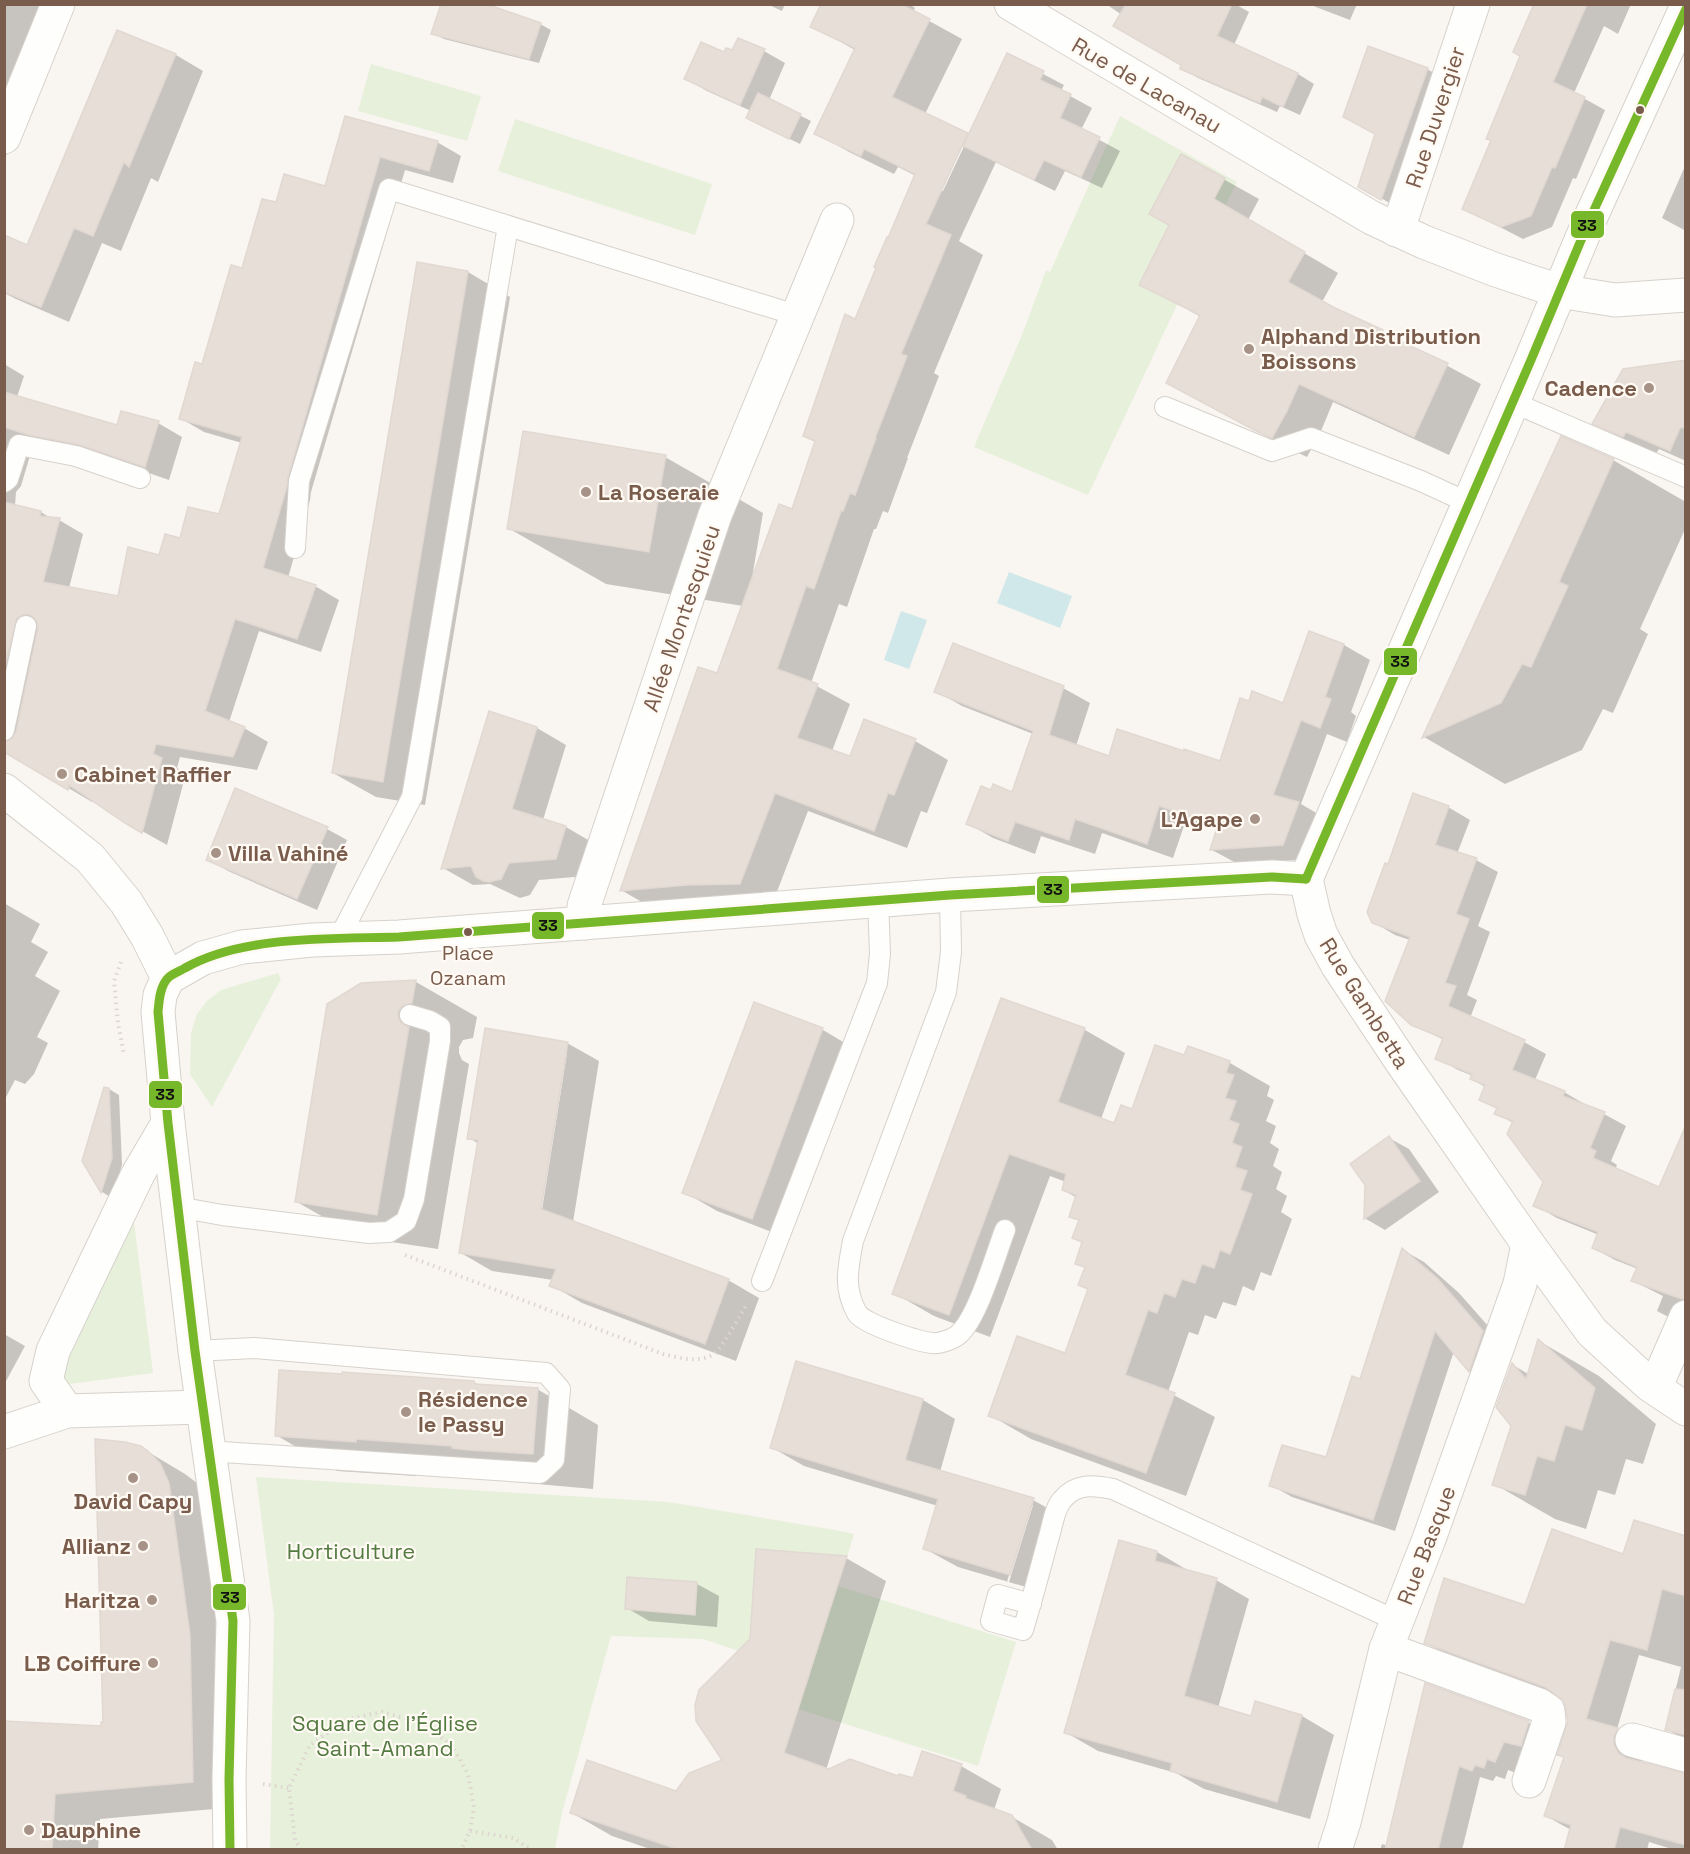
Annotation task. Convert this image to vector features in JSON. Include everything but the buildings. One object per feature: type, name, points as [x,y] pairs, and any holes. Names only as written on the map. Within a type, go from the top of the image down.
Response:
[{"type":"street","points":[[4,137],[58,4]]},
{"type":"street","name":"Rue de Lacanau","points":[[1011,4],[1372,218],[1396,230],[1496,270],[1559,291],[1615,300],[1686,295]]},
{"type":"street","name":"Rue Duvergier","points":[[1396,230],[1473,4]]},
{"type":"street","points":[[230,1850],[229,1779],[233,1621],[202,1407],[168,1123],[158,1012],[160,994],[168,978],[203,958],[242,947],[312,940],[399,937],[950,895],[1272,877],[1306,879],[1559,291],[1686,8]]},
{"type":"street","name":"Allée Montesquieu","points":[[585,923],[584,906],[716,515],[837,220]]},
{"type":"street","points":[[4,790],[90,858],[126,902],[147,936],[168,978]]},
{"type":"street","name":"Rue Gambetta","points":[[1306,879],[1322,936],[1338,966],[1528,1244],[1592,1332],[1655,1388],[1686,1408]]},
{"type":"street","points":[[67,1411],[46,1381],[53,1351],[138,1174],[168,1123]]},
{"type":"street","name":"Rue Basque","points":[[1335,1850],[1392,1635],[1429,1539],[1520,1284],[1528,1244]]},
{"type":"street","points":[[1655,1388],[1686,1317]]},
{"type":"street","points":[[4,1432],[67,1411],[202,1407]]},
{"type":"street","points":[[1392,1635],[1548,1711],[1549,1722],[1529,1781]]},
{"type":"street","points":[[1632,1740],[1686,1755]]},
{"type":"lane","points":[[295,548],[299,481],[389,189],[799,316]]},
{"type":"lane","points":[[338,940],[412,797],[508,226]]},
{"type":"lane","points":[[1512,402],[1686,477]]},
{"type":"lane","points":[[1165,407],[1272,451],[1311,438],[1421,481],[1469,503]]},
{"type":"lane","points":[[4,482],[8,479],[19,445],[76,456],[140,478]]},
{"type":"lane","points":[[4,730],[26,626]]},
{"type":"lane","points":[[950,895],[951,952],[946,992],[853,1241],[847,1273],[849,1297],[859,1316],[906,1336],[935,1344],[958,1335],[973,1315],[1005,1230]]},
{"type":"lane","points":[[762,1281],[877,983],[880,954],[878,900]]},
{"type":"lane","points":[[178,1207],[222,1215],[369,1233],[388,1233],[406,1221],[414,1198],[440,1041],[440,1027],[430,1021],[410,1015]]},
{"type":"lane","points":[[195,1351],[254,1348],[546,1373],[560,1389],[554,1460],[540,1473],[208,1451]]},
{"type":"lane","points":[[1031,1604],[1060,1501],[1075,1489],[1095,1485],[1113,1489],[1392,1635]]},
{"type":"path","points":[[369,1233],[384,1247],[663,1354],[685,1359],[701,1359],[716,1352],[762,1281]]},
{"type":"path","points":[[301,1850],[295,1840],[289,1788],[310,1745],[348,1719],[382,1712],[423,1723],[452,1746],[468,1774],[474,1807],[470,1831],[461,1850]]},
{"type":"path","points":[[470,1831],[513,1838],[532,1850]]},
{"type":"green space","points":[[371,64],[481,96],[467,141],[358,111]]},
{"type":"green space","points":[[1120,116],[1237,182],[1088,495],[974,447],[1024,330],[1046,270],[1050,272]]},
{"type":"green space","points":[[515,119],[712,184],[695,235],[498,171]]},
{"type":"green space","points":[[278,973],[281,979],[212,1107],[190,1074],[191,1033],[197,1014],[207,1001],[221,990]]},
{"type":"green space","points":[[132,1206],[153,1373],[62,1385],[60,1372]]},
{"type":"green space","points":[[256,1477],[668,1502],[841,1531],[854,1534],[838,1586],[1016,1642],[978,1766],[798,1709],[810,1675],[703,1639],[611,1636],[562,1813],[555,1849],[270,1849],[274,1615]]},
{"type":"water","points":[[1009,572],[1072,596],[1060,628],[997,603]]},
{"type":"water","points":[[901,611],[927,620],[909,669],[884,660]]},
{"type":"transit line","name":"33","points":[[1306,879],[1589,221],[1686,9]]},
{"type":"transit line","name":"33","points":[[230,1850],[229,1779],[233,1621],[195,1351],[168,1123],[158,1012],[162,989],[169,977],[208,957],[261,944],[289,941],[399,937],[950,895],[1272,877],[1306,879]]},
{"type":"place","name":"Alphand Distribution Boissons","points":[[1249,349]]},
{"type":"place","name":"Cadence","points":[[1649,388]]},
{"type":"place","name":"La Roseraie","points":[[586,492]]},
{"type":"place","name":"Cabinet Raffier","points":[[62,774]]},
{"type":"place","name":"L'Agape","points":[[1255,819]]},
{"type":"place","name":"Villa Vahiné","points":[[216,853]]},
{"type":"place","name":"Place Ozanam","points":[[468,932]]},
{"type":"place","name":"Résidence le Passy","points":[[406,1412]]},
{"type":"place","name":"David Capy","points":[[133,1478]]},
{"type":"place","name":"Allianz","points":[[143,1546]]},
{"type":"place","name":"Haritza","points":[[152,1600]]},
{"type":"place","name":"LB Coiffure","points":[[153,1663]]},
{"type":"place","name":"Dauphine","points":[[29,1830]]},
{"type":"park label","name":"Horticulture","points":[[351,1551]]},
{"type":"park label","name":"Square de l'Église Saint-Amand","points":[[385,1736]]}]
